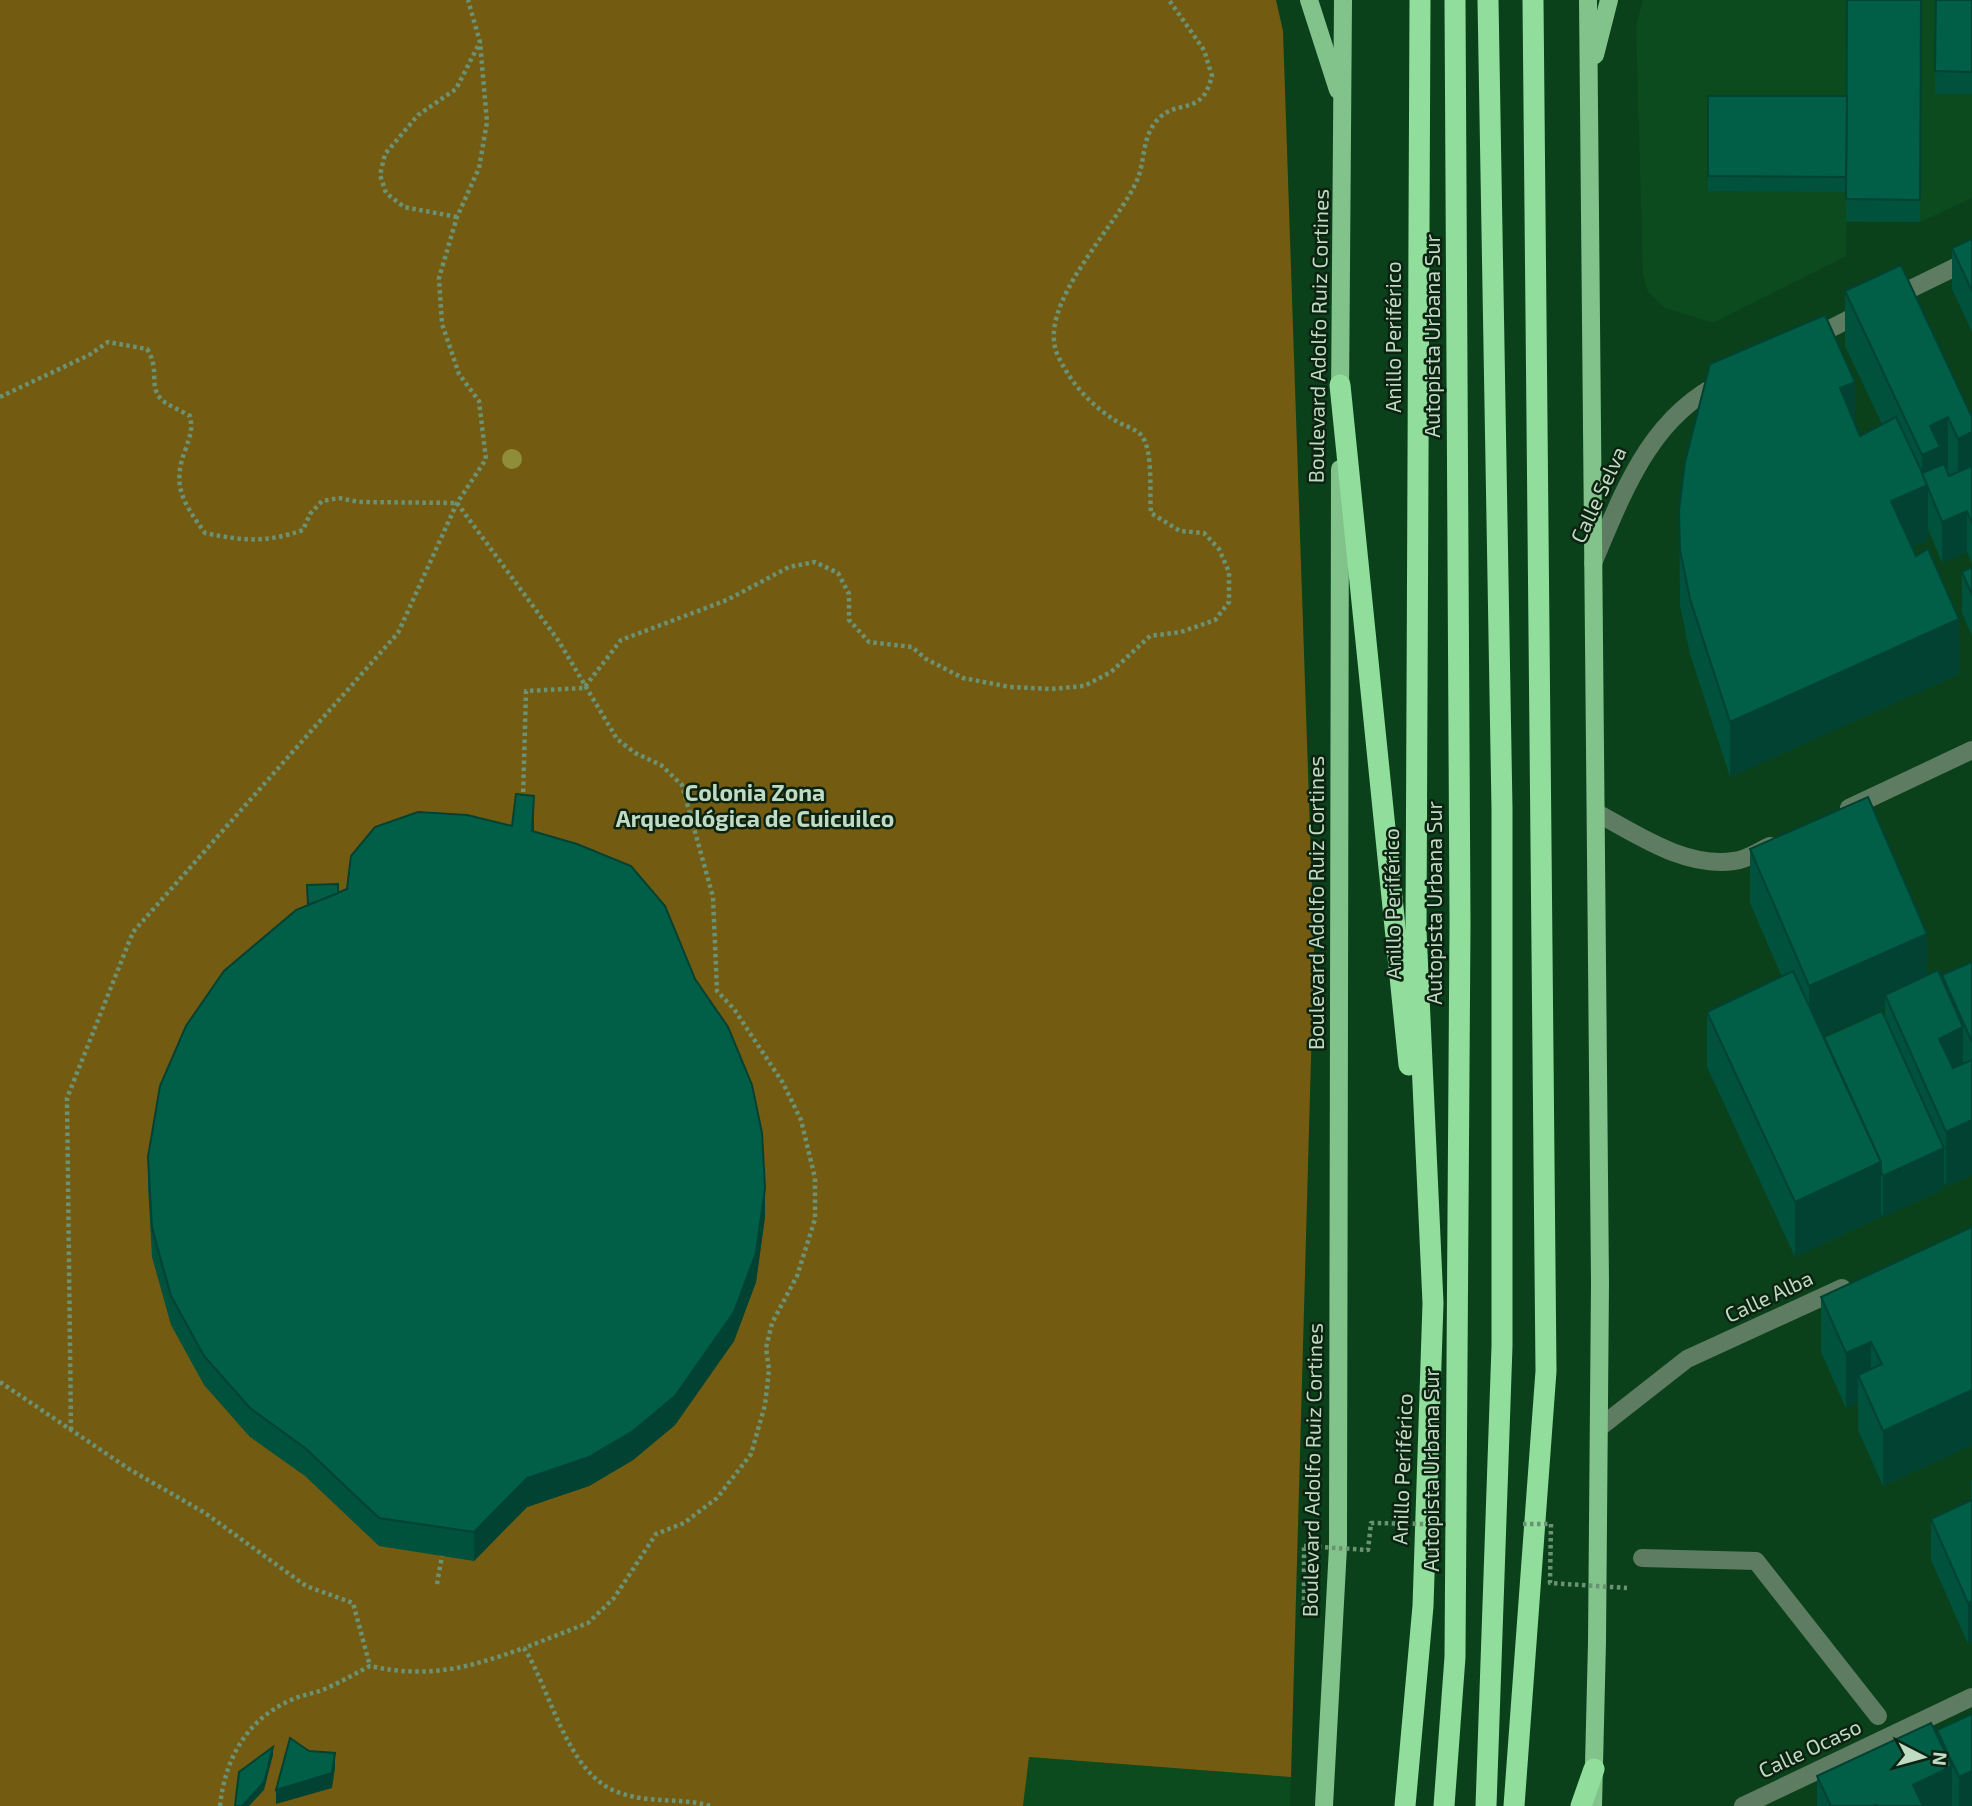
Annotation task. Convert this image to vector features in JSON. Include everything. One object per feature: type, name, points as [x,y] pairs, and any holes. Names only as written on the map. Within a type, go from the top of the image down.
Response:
[{"type":"highway","name":"Anillo Periférico","points":[[1404,1806],[1423,1606],[1433,1303],[1416,931],[1420,0]]},
{"type":"highway","name":"Autopista Urbana Sur","points":[[1444,1806],[1455,1657],[1460,965],[1455,0]]},
{"type":"highway","points":[[1486,1806],[1502,1346],[1502,809],[1488,0]]},
{"type":"highway","points":[[1514,1806],[1546,1371],[1533,0]]},
{"type":"highway","points":[[1340,384],[1433,1303]]},
{"type":"highway","points":[[1581,1806],[1594,1769]]},
{"type":"main road","points":[[1309,0],[1344,107]]},
{"type":"main road","name":"Boulevard Adolfo Ruiz Cortines","points":[[1324,1806],[1338,1547],[1343,0]]},
{"type":"main road","points":[[1588,0],[1592,564],[1597,813],[1599,1429],[1593,1806]]},
{"type":"main road","points":[[1589,79],[1609,0]]},
{"type":"street","points":[[1798,344],[1972,259]]},
{"type":"street","name":"Calle Selva","points":[[1592,564],[1635,467],[1649,443],[1698,393],[1736,375]]},
{"type":"street","points":[[1836,814],[1972,750]]},
{"type":"street","points":[[1597,813],[1683,856],[1712,862],[1737,861],[1787,838]]},
{"type":"street","name":"Calle Alba","points":[[1599,1429],[1687,1359],[1861,1280]]},
{"type":"street","points":[[1642,1558],[1756,1562],[1878,1716]]},
{"type":"street","name":"Calle Ocaso","points":[[1743,1806],[1972,1697]]},
{"type":"path","points":[[71,1430],[67,1098],[133,932],[398,633],[457,503],[486,458],[479,401],[459,374],[442,324],[439,278],[457,217],[479,168],[487,122],[480,42],[468,0]]},
{"type":"path","points":[[522,805],[526,691],[584,688],[621,640],[727,600],[789,566],[815,562],[838,573],[849,594],[849,620],[869,642],[912,648],[926,659],[963,678],[1010,687],[1051,689],[1084,686],[1111,672],[1150,636],[1181,632],[1215,621],[1229,602],[1229,572],[1219,550],[1204,533],[1180,531],[1151,513],[1150,459],[1141,435],[1113,419],[1084,395],[1065,371],[1054,348],[1055,321],[1066,293],[1138,178],[1151,129],[1166,111],[1188,106],[1203,97],[1212,76],[1204,50],[1170,0]]},
{"type":"path","points":[[457,217],[404,206],[386,192],[380,175],[385,154],[418,115],[456,89],[480,42]]},
{"type":"path","points":[[0,397],[89,355],[108,342],[148,349],[156,362],[154,384],[160,400],[190,416],[193,431],[177,476],[181,496],[205,533],[238,540],[274,541],[303,530],[310,514],[322,501],[339,498],[395,504],[457,503]]},
{"type":"path","points":[[220,1806],[222,1780],[232,1753],[247,1733],[270,1712],[292,1699],[322,1690],[370,1665],[398,1672],[436,1673],[475,1665],[588,1623],[614,1598],[656,1534],[684,1523],[717,1498],[751,1454],[765,1405],[769,1370],[766,1348],[772,1322],[797,1276],[815,1219],[815,1178],[801,1120],[783,1083],[734,1009],[717,991],[713,897],[682,785],[661,765],[635,753],[617,739],[584,688],[558,640],[457,503]]},
{"type":"path","points":[[0,1382],[129,1469],[205,1513],[306,1586],[353,1603],[370,1665]]},
{"type":"path","points":[[437,1584],[444,1545]]},
{"type":"path","points":[[1304,1546],[1304,1611]]},
{"type":"path","points":[[524,1648],[538,1671],[565,1736],[590,1774],[617,1792],[654,1802],[710,1806]]},
{"type":"shaded area","points":[[0,0],[1276,0],[1283,31],[1314,950],[1291,1777],[1029,1757],[1023,1806],[0,1806]]},
{"type":"shaded area","points":[[1643,0],[1972,0],[1972,198],[1920,222],[1847,222],[1846,256],[1713,323],[1665,308],[1648,292],[1643,275],[1636,26]]},
{"type":"shaded area","points":[[1028,1757],[1291,1777],[1290,1806],[1023,1806]]},
{"type":"building","points":[[1847,0],[1921,0],[1920,200],[1846,199]]},
{"type":"building","points":[[1936,0],[1972,0],[1972,72],[1935,71]]},
{"type":"building","points":[[1708,96],[1847,96],[1846,177],[1708,176]]},
{"type":"building","points":[[1972,239],[1972,291],[1952,248]]},
{"type":"building","points":[[1901,265],[1972,417],[1972,432],[1958,439],[1948,417],[1930,426],[1940,447],[1922,455],[1845,291]]},
{"type":"building","points":[[1825,315],[1855,382],[1840,388],[1860,436],[1896,417],[1928,485],[1891,501],[1916,556],[1928,549],[1959,619],[1730,722],[1690,599],[1680,550],[1679,510],[1685,462],[1710,364]]},
{"type":"building","points":[[1944,464],[1949,476],[1972,466],[1972,524],[1967,511],[1942,522],[1922,473]]},
{"type":"building","points":[[1972,567],[1972,595],[1962,572]]},
{"type":"building","points":[[516,794],[534,796],[532,831],[577,844],[631,866],[665,906],[695,979],[728,1027],[752,1085],[762,1133],[765,1188],[756,1253],[734,1312],[675,1396],[633,1431],[589,1457],[527,1478],[474,1532],[379,1518],[305,1448],[250,1408],[204,1356],[171,1296],[152,1228],[148,1157],[160,1086],[186,1026],[224,971],[296,910],[347,889],[351,856],[375,827],[418,812],[467,815],[512,826]]},
{"type":"building","points":[[1868,797],[1927,934],[1809,986],[1750,849]]},
{"type":"building","points":[[338,884],[338,893],[308,905],[307,885]]},
{"type":"building","points":[[1972,962],[1972,1042],[1942,975]]},
{"type":"building","points":[[1938,970],[1963,1027],[1939,1039],[1953,1068],[1972,1060],[1972,1120],[1946,1132],[1885,995]]},
{"type":"building","points":[[1793,971],[1881,1162],[1795,1202],[1707,1012]]},
{"type":"building","points":[[1882,1011],[1944,1148],[1883,1176],[1881,1162],[1824,1037]]},
{"type":"building","points":[[1972,1227],[1972,1390],[1883,1431],[1858,1375],[1882,1364],[1871,1342],[1846,1353],[1821,1297]]},
{"type":"building","points":[[1972,1500],[1972,1601],[1968,1603],[1931,1519]]},
{"type":"building","points":[[1972,1714],[1972,1771],[1959,1777],[1937,1730]]},
{"type":"building","points":[[1931,1723],[1952,1766],[1913,1785],[1923,1806],[1831,1806],[1817,1776]]},
{"type":"building","points":[[290,1738],[309,1751],[335,1753],[332,1773],[276,1790]]},
{"type":"building","points":[[273,1747],[264,1782],[242,1806],[235,1806],[239,1772]]},
{"type":"district","name":"Colonia Zona Arqueológica de Cuicuilco","points":[[755,806]]}]
